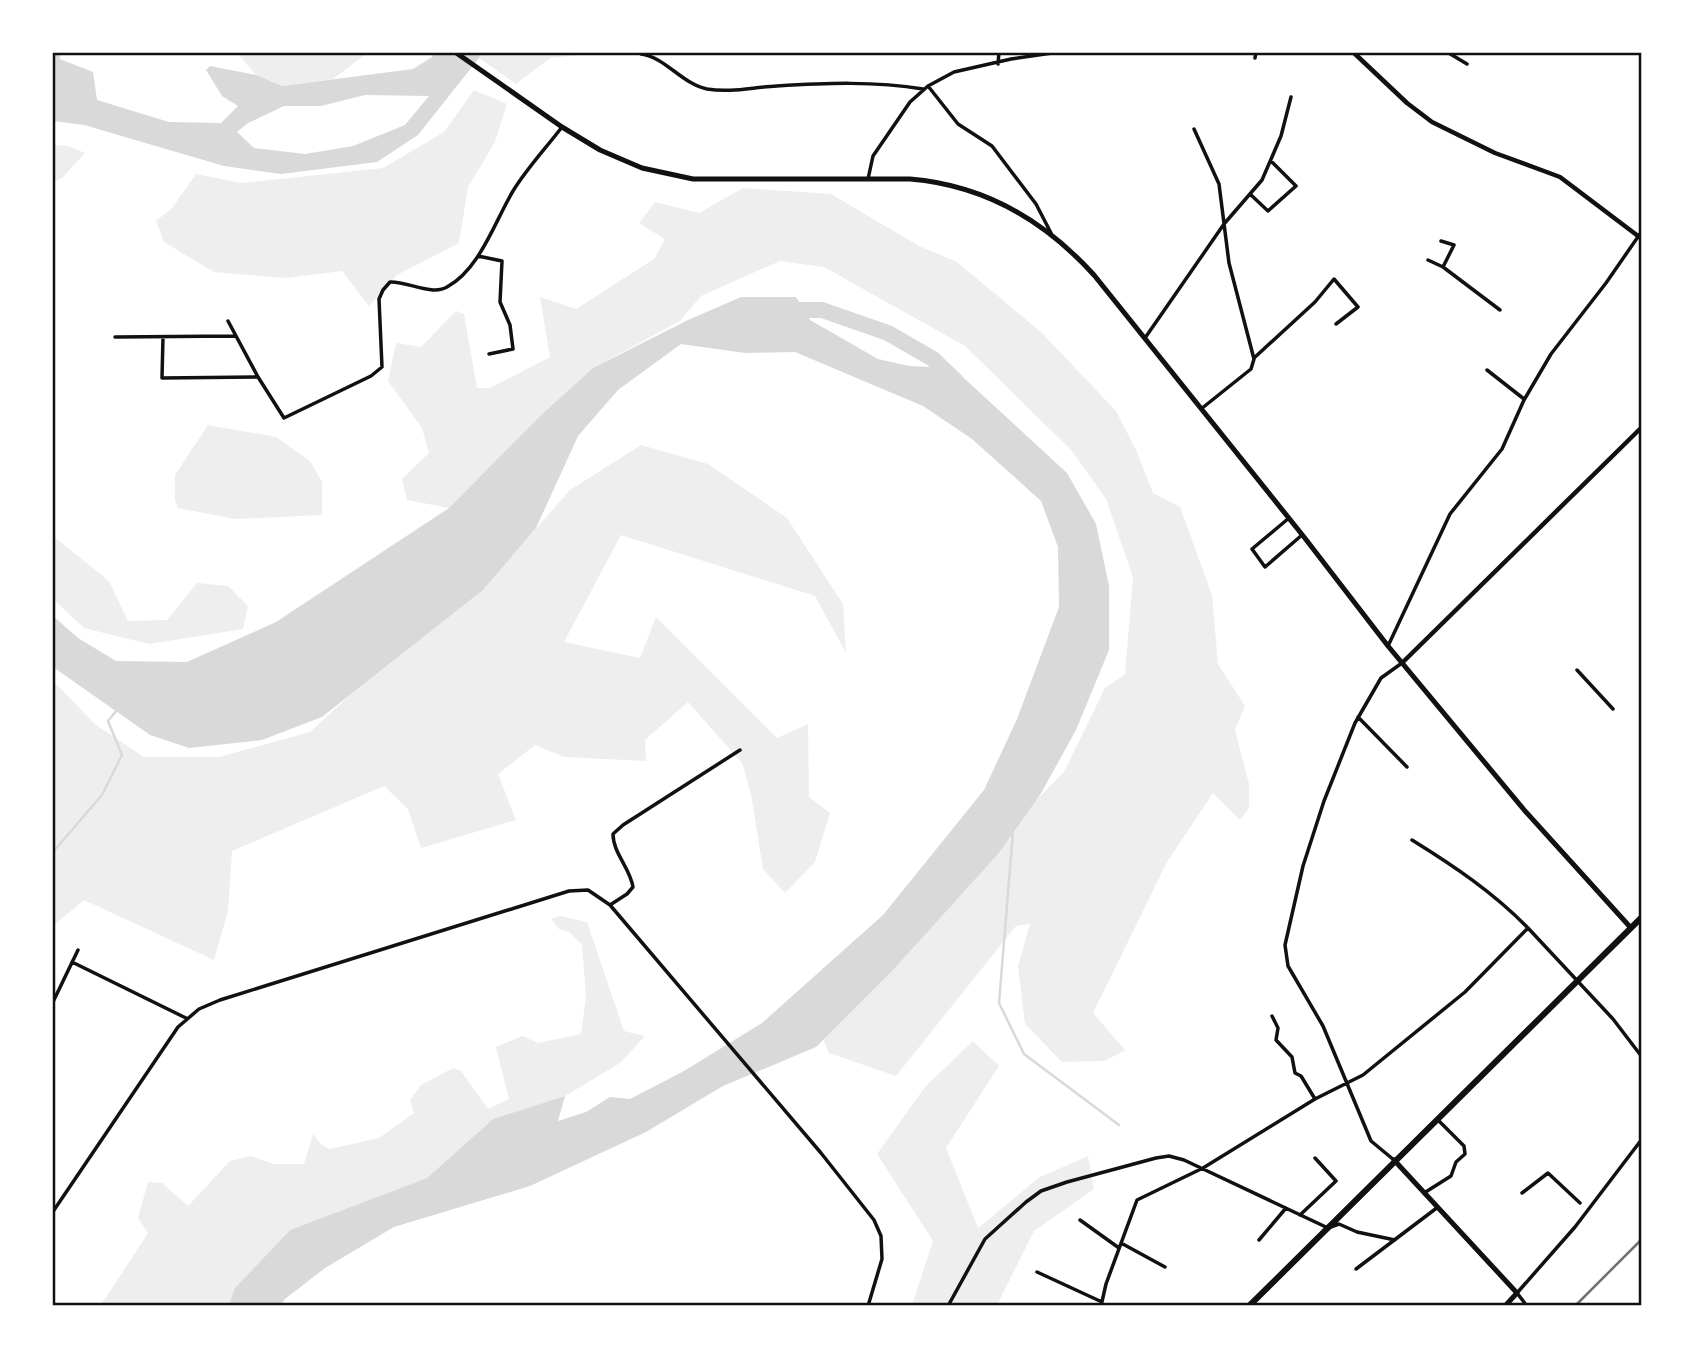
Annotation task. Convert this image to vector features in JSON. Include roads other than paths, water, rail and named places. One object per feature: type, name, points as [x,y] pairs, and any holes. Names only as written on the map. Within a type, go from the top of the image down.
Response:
[{"type":"highway","points":[[1249,1306],[1642,917]]},
{"type":"main road","points":[[455,52],[562,127],[624,162],[693,179],[936,181],[997,201],[1025,215],[1051,233],[1087,268],[1388,646],[1525,811],[1631,928]]},
{"type":"main road","points":[[1394,1160],[1517,1293],[1505,1306]]},
{"type":"street","points":[[998,64],[999,52]]},
{"type":"street","points":[[868,179],[873,156],[910,102],[925,88],[954,72],[1011,59],[1059,52]]},
{"type":"street","points":[[1353,52],[1407,103],[1432,122],[1495,153],[1560,177],[1640,235],[1551,354],[1524,400],[1502,449],[1450,514],[1388,646]]},
{"type":"street","points":[[1447,52],[1467,64]]},
{"type":"street","points":[[640,54],[649,55],[705,89],[738,91],[775,86],[890,84],[925,88],[958,124],[992,146],[1036,204],[1051,233]]},
{"type":"street","points":[[1144,339],[1224,224],[1262,180],[1271,161],[1291,97]]},
{"type":"street","points":[[228,321],[284,418],[370,376],[382,366],[379,299],[383,290],[390,282],[437,290],[447,288],[478,256],[514,189],[562,127]]},
{"type":"street","points":[[1194,129],[1219,184],[1229,263],[1254,359]]},
{"type":"street","points":[[1250,194],[1268,211],[1296,186],[1271,161]]},
{"type":"street","points":[[1440,241],[1454,245],[1443,267]]},
{"type":"street","points":[[478,256],[502,261],[500,302],[510,325],[513,349],[489,354]]},
{"type":"street","points":[[1428,260],[1443,267],[1500,310]]},
{"type":"street","points":[[1201,409],[1251,369],[1254,359],[1315,302],[1334,279],[1358,307],[1336,324]]},
{"type":"street","points":[[115,337],[236,336]]},
{"type":"street","points":[[163,337],[162,378],[258,377]]},
{"type":"street","points":[[1487,370],[1524,400]]},
{"type":"street","points":[[1394,1160],[1371,1141],[1323,1026],[1287,966],[1285,945],[1303,866],[1324,801],[1358,717],[1381,678],[1402,663],[1642,427]]},
{"type":"street","points":[[1289,519],[1252,549],[1265,567],[1302,535]]},
{"type":"street","points":[[1577,670],[1613,709]]},
{"type":"street","points":[[1358,717],[1407,767]]},
{"type":"street","points":[[610,905],[627,894],[632,887],[631,875],[613,842],[612,834],[740,750]]},
{"type":"street","points":[[1412,840],[1493,894],[1613,1019],[1642,1057]]},
{"type":"street","points":[[52,1213],[149,1068],[186,1018],[200,1009],[220,1000],[569,891],[588,890],[610,905],[821,1153],[874,1220],[881,1236],[882,1259],[868,1306]]},
{"type":"street","points":[[1037,1272],[1101,1304],[1137,1200],[1203,1168],[1315,1099],[1363,1075],[1465,992],[1528,928]]},
{"type":"street","points":[[52,1004],[78,950]]},
{"type":"street","points":[[72,962],[186,1018]]},
{"type":"street","points":[[1272,1016],[1278,1028],[1276,1040],[1292,1057],[1295,1073],[1301,1076],[1315,1099]]},
{"type":"street","points":[[1424,1193],[1451,1176],[1456,1162],[1465,1154],[1464,1146],[1437,1118]]},
{"type":"street","points":[[1527,1306],[1517,1293],[1575,1227],[1642,1139]]},
{"type":"street","points":[[948,1306],[985,1239],[1009,1215],[1041,1192],[1169,1156],[1203,1168],[1328,1228],[1339,1224],[1357,1233],[1395,1240]]},
{"type":"street","points":[[1300,1215],[1336,1181],[1315,1158]]},
{"type":"street","points":[[1522,1192],[1548,1172],[1580,1203]]},
{"type":"street","points":[[1259,1240],[1286,1208]]},
{"type":"street","points":[[1356,1269],[1438,1208]]},
{"type":"street","points":[[1080,1220],[1119,1248]]},
{"type":"street","points":[[1121,1243],[1165,1267]]},
{"type":"waterway","points":[[785,310],[822,310],[888,333],[933,359],[956,381]]},
{"type":"waterway","points":[[52,853],[102,795],[122,755],[108,721],[117,710]]},
{"type":"waterway","points":[[1013,832],[999,1003],[1024,1054],[1119,1125]]},
{"type":"railway","points":[[1575,1306],[1642,1239]]}]
